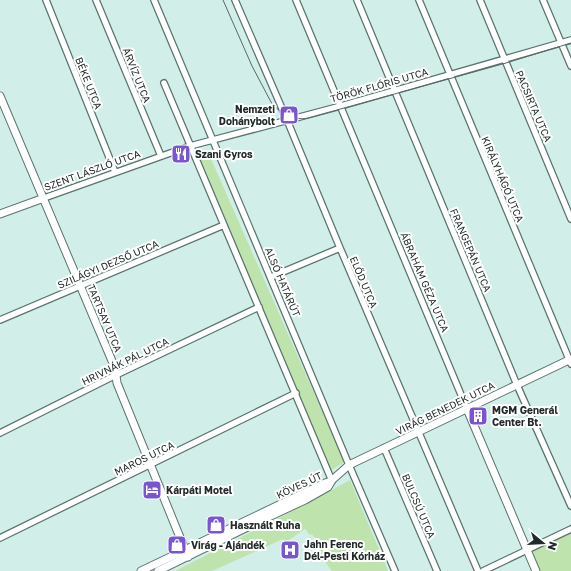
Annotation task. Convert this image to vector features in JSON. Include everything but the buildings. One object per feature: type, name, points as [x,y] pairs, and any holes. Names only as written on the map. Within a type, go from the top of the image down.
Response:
[{"type":"street","name":"BÉKE UTCA","points":[[46,0],[116,172]]},
{"type":"street","name":"ÁRVÍZ UTCA","points":[[96,0],[161,156]]},
{"type":"street","name":"ALSÓ HATÁRÚT","points":[[154,0],[395,571]]},
{"type":"street","name":"ELŐD UTCA","points":[[235,0],[478,571]]},
{"type":"street","name":"ÁBRAHÁM GÉZA UTCA","points":[[296,0],[536,571]]},
{"type":"street","name":"FRANGEPÁN UTCA","points":[[357,0],[517,385],[571,506]]},
{"type":"street","name":"KIRÁLYHÁGÓ UTCA","points":[[419,0],[449,75],[570,361]]},
{"type":"street","name":"PACSIRTA UTCA","points":[[480,0],[571,219]]},
{"type":"street","points":[[544,0],[571,66]]},
{"type":"street","name":"TÖRÖK FLÓRIS UTCA","points":[[191,146],[341,106],[571,40]]},
{"type":"street","points":[[164,83],[332,481]]},
{"type":"street","name":"TARTSAY UTCA","points":[[0,96],[115,368],[117,383],[187,553]]},
{"type":"street","name":"SZENT LÁSZLÓ UTCA","points":[[0,214],[191,146]]},
{"type":"street","name":"SZILÁGYI DEZSŐ UTCA","points":[[0,320],[224,225]]},
{"type":"street","points":[[271,277],[340,248]]},
{"type":"street","name":"HRIVNÁK PÁL UTCA","points":[[0,433],[116,375],[259,307]]},
{"type":"street","name":"VIRÁG BENEDEK UTCA","points":[[332,481],[350,465],[570,361]]},
{"type":"street","name":"MAROS UTCA","points":[[0,538],[296,393]]},
{"type":"street","name":"BULCSÚ UTCA","points":[[384,448],[437,571]]},
{"type":"street","name":"KÖVES ÚT","points":[[141,571],[187,553],[289,504],[305,500],[328,487],[332,481]]},
{"type":"street","points":[[483,571],[571,529]]},
{"type":"street","points":[[158,571],[180,561],[187,553]]},
{"type":"green space","points":[[203,151],[208,152],[343,459],[343,463],[331,470],[195,156],[197,153]]},
{"type":"green space","points":[[350,480],[388,571],[332,571],[317,551],[322,548],[320,544],[322,543],[318,538],[316,540],[312,534],[310,535],[305,529],[286,542],[283,539],[212,571],[175,571],[306,504]]},
{"type":"green space","points":[[571,533],[571,571],[540,571],[531,552]]},
{"type":"tram line","points":[[223,0],[252,66],[271,102],[288,116],[303,119],[506,63],[571,43]]},
{"type":"place","name":"Nemzeti Dohánybolt","points":[[289,115]]},
{"type":"place","name":"Szani Gyros","points":[[181,154]]},
{"type":"place","name":"MGM Generál Center Bt.","points":[[478,416]]},
{"type":"place","name":"Kárpáti Motel","points":[[152,490]]},
{"type":"place","name":"Használt Ruha","points":[[216,525]]},
{"type":"place","name":"Virág - Ajándék","points":[[177,545]]},
{"type":"place","name":"Jahn Ferenc Dél-Pesti Kórház","points":[[290,550]]}]
